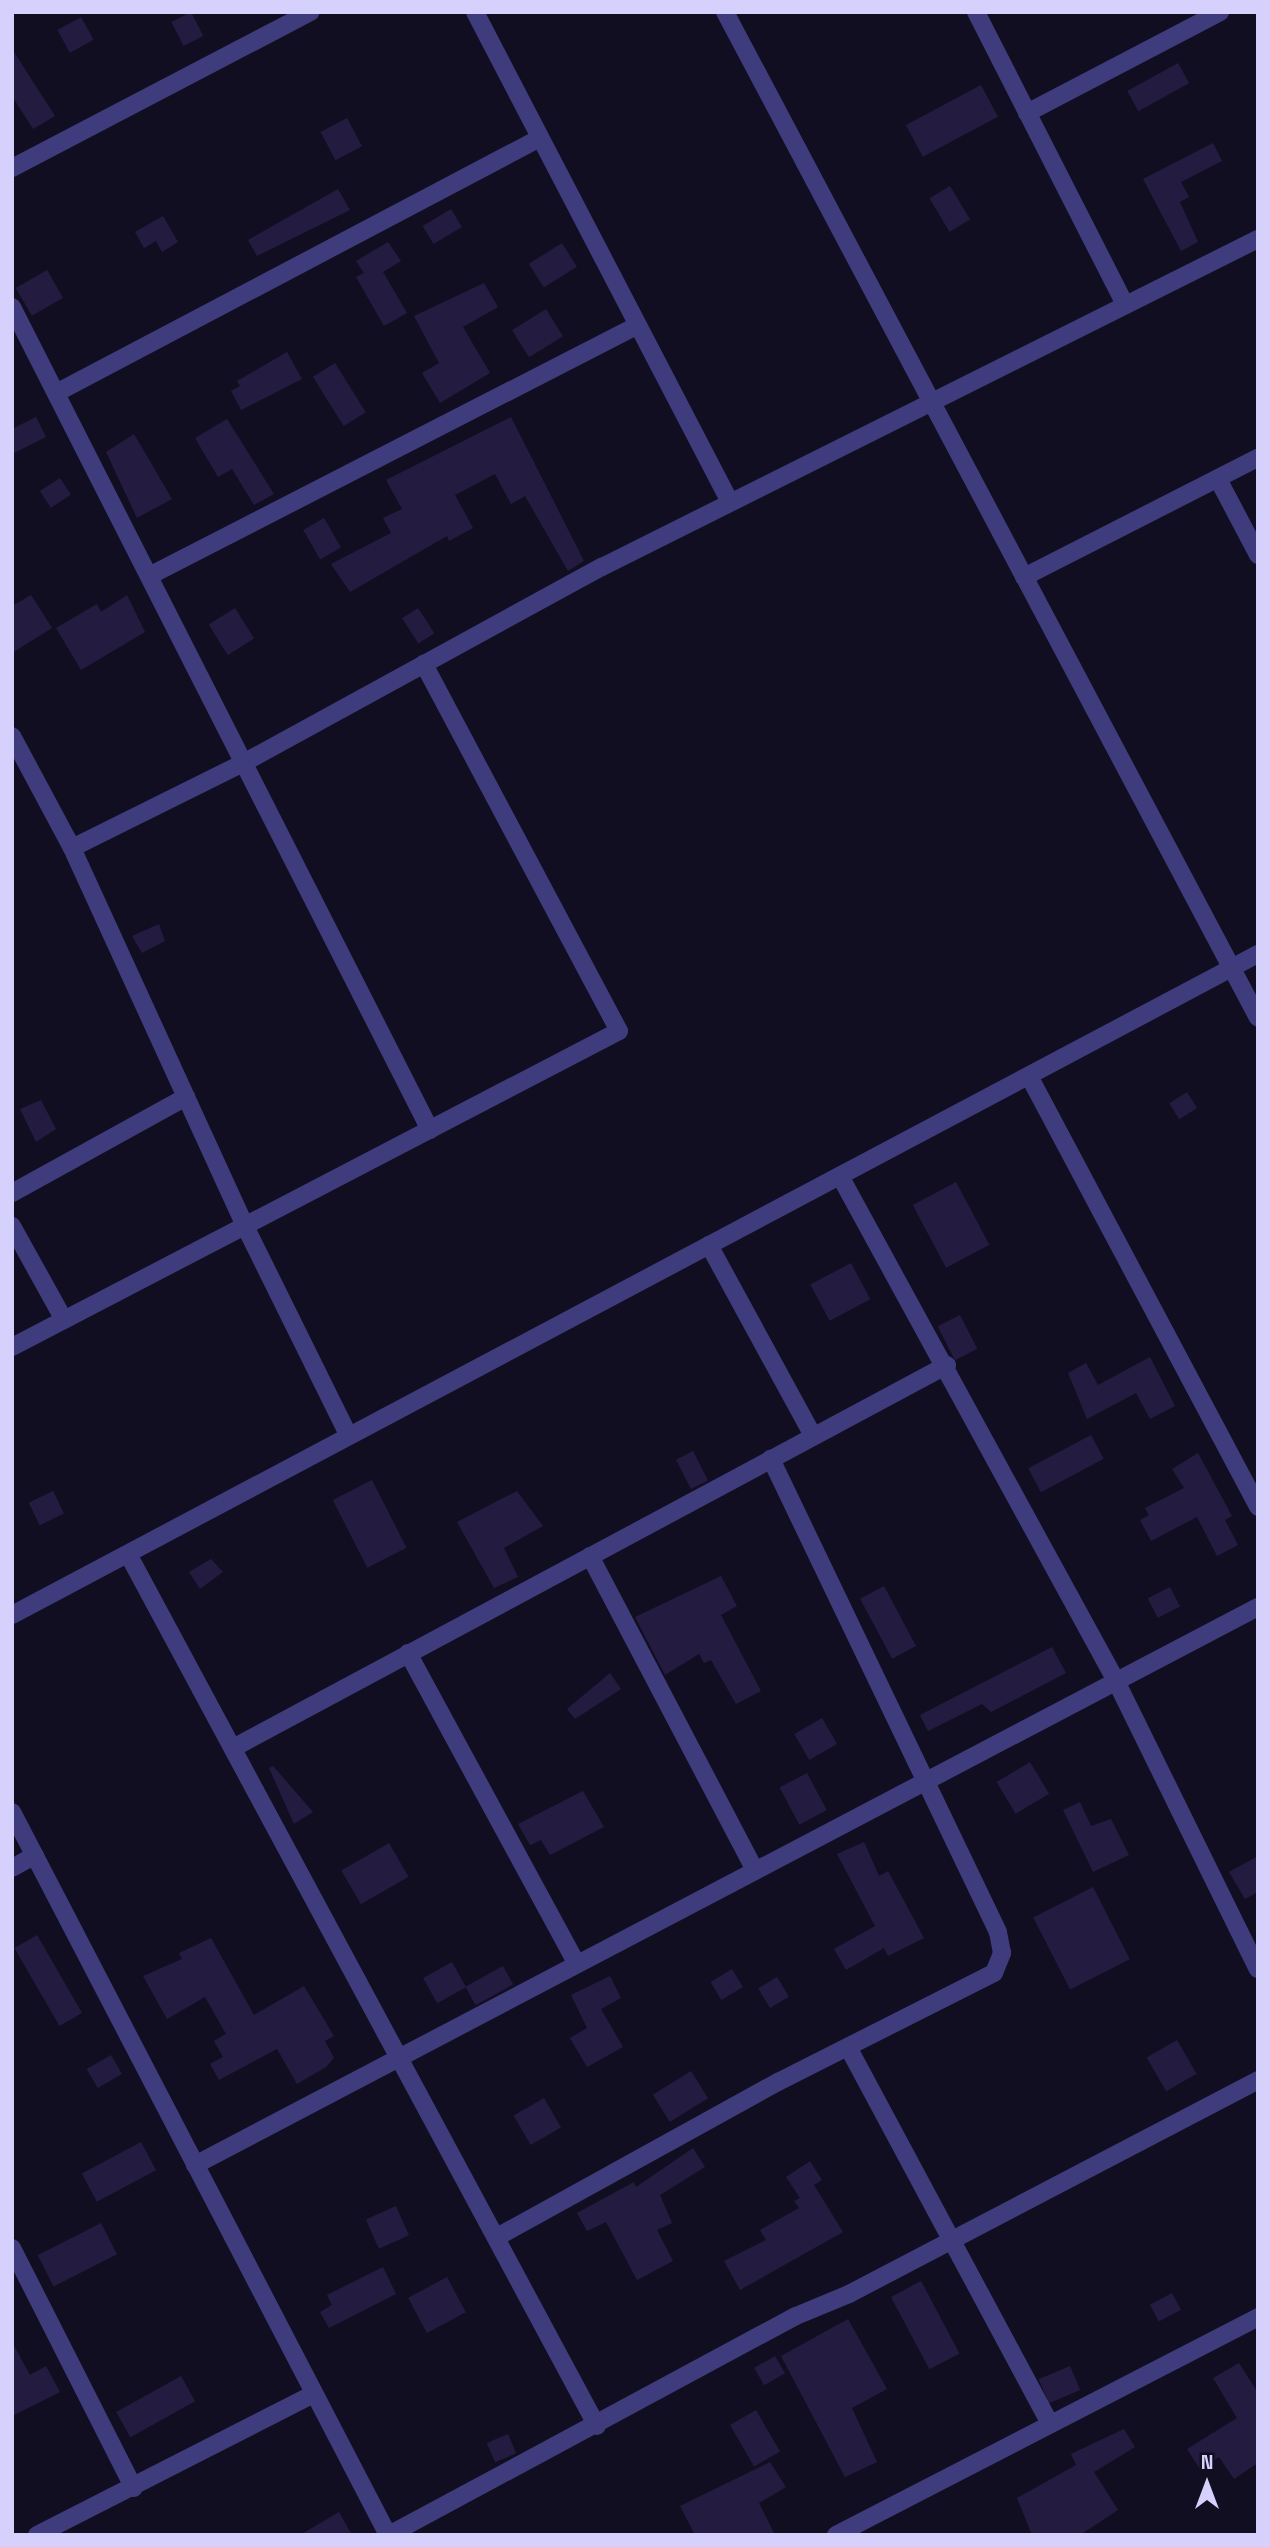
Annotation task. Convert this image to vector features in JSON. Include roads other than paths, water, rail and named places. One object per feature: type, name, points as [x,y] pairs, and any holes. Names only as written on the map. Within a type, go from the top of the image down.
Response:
[{"type":"street","points":[[12,168],[311,12]]},
{"type":"street","points":[[475,12],[730,502]]},
{"type":"street","points":[[725,12],[1258,1018]]},
{"type":"street","points":[[976,12],[1124,303]]},
{"type":"street","points":[[1027,113],[1220,12]]},
{"type":"street","points":[[58,392],[540,138]]},
{"type":"street","points":[[72,848],[247,761],[730,502],[1124,303],[1258,239]]},
{"type":"street","points":[[12,307],[247,761],[429,1130]]},
{"type":"street","points":[[151,575],[638,325]]},
{"type":"street","points":[[1024,577],[1258,458]]},
{"type":"street","points":[[1218,479],[1258,555]]},
{"type":"street","points":[[12,1347],[618,1031],[424,664]]},
{"type":"street","points":[[12,736],[72,848],[245,1226],[349,1436]]},
{"type":"street","points":[[12,1615],[1258,954]]},
{"type":"street","points":[[1029,1076],[1258,1507]]},
{"type":"street","points":[[12,1193],[186,1097]]},
{"type":"street","points":[[840,1176],[947,1364],[1116,1681],[1258,1969]]},
{"type":"street","points":[[12,1226],[64,1320]]},
{"type":"street","points":[[709,1245],[813,1436]]},
{"type":"street","points":[[235,1747],[947,1364]]},
{"type":"street","points":[[497,2237],[848,2047],[995,1973],[1002,1953],[998,1932],[771,1459]]},
{"type":"street","points":[[128,1554],[235,1747],[597,2426]]},
{"type":"street","points":[[590,1556],[755,1870]]},
{"type":"street","points":[[195,2165],[398,2055],[1258,1607]]},
{"type":"street","points":[[408,1653],[576,1963]]},
{"type":"street","points":[[12,1812],[388,2535],[597,2426],[796,2316],[952,2240],[1258,2080]]},
{"type":"street","points":[[12,1868],[35,1855]]},
{"type":"street","points":[[848,2047],[1050,2423]]},
{"type":"street","points":[[12,2248],[134,2488]]},
{"type":"street","points":[[836,2535],[1258,2317]]},
{"type":"street","points":[[37,2535],[134,2488],[314,2394]]}]
